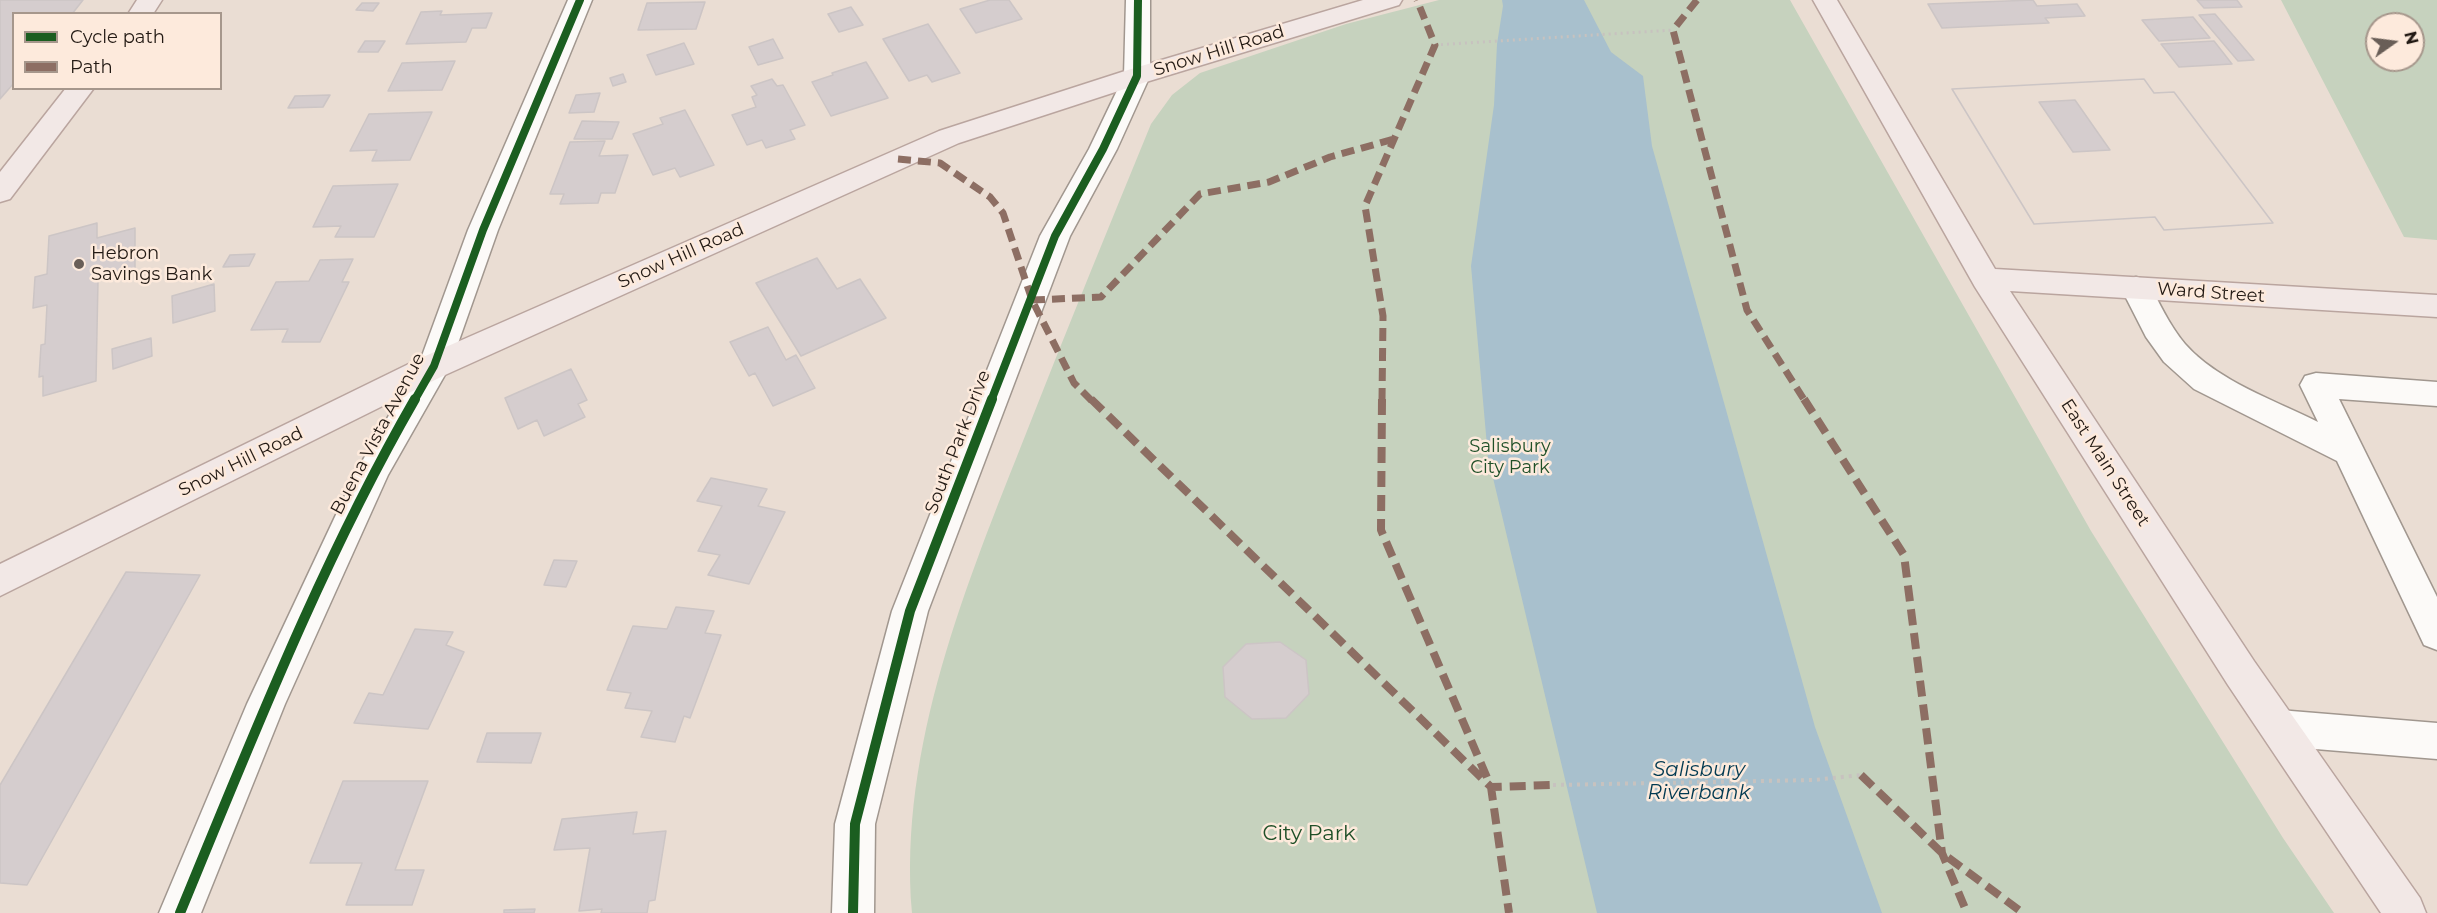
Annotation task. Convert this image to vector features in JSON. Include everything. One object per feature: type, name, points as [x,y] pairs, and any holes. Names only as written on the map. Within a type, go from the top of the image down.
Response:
[{"type":"main road","name":"Snow Hill Road","points":[[0,581],[434,366],[949,137],[1137,76],[1390,0]]},
{"type":"main road","name":"East Main Street","points":[[1825,0],[1986,279],[2279,728],[2405,913]]},
{"type":"main road","points":[[0,192],[79,90]]},
{"type":"main road","name":"Ward Street","points":[[1986,279],[2437,306]]},
{"type":"street","name":"Buena Vista Avenue","points":[[180,913],[266,704],[374,470],[434,366],[483,230],[580,0]]},
{"type":"street","name":"South Park Drive","points":[[853,913],[855,824],[910,611],[1055,236],[1103,149],[1137,76],[1137,0]]},
{"type":"street","points":[[2136,288],[2175,354],[2205,380],[2348,452]]},
{"type":"street","points":[[2437,394],[2316,385],[2437,634]]},
{"type":"street","points":[[2279,728],[2437,741]]},
{"type":"path","points":[[1435,45],[1673,30]]},
{"type":"path","points":[[1552,785],[1815,780],[1861,775]]},
{"type":"green space","name":"Salisbury City Park","points":[[1439,0],[1790,0],[2091,531],[2283,838],[2334,913],[912,913],[910,851],[916,789],[926,728],[942,667],[1004,489],[1151,124],[1172,95],[1200,73],[1346,24]]},
{"type":"green space","points":[[2281,0],[2437,0],[2437,240],[2404,237]]},
{"type":"water","name":"Salisbury Riverbank","points":[[1502,0],[1584,0],[1611,52],[1643,76],[1652,146],[1815,727],[1882,913],[1597,913],[1488,457],[1471,266],[1494,105]]},
{"type":"building","points":[[0,0],[83,0],[74,12],[12,12],[12,85],[0,99]]},
{"type":"building","points":[[990,0],[1009,0],[1022,19],[976,33],[960,9]]},
{"type":"building","points":[[2033,0],[2037,6],[2077,4],[2085,16],[2045,18],[2049,23],[1942,28],[1928,4]]},
{"type":"building","points":[[2197,0],[2237,0],[2242,7],[2204,8]]},
{"type":"building","points":[[705,2],[696,29],[638,30],[647,3]]},
{"type":"building","points":[[362,3],[379,3],[373,11],[356,10]]},
{"type":"building","points":[[851,7],[863,25],[839,32],[828,14]]},
{"type":"building","points":[[442,11],[440,15],[492,13],[486,28],[472,28],[466,42],[406,44],[421,12]]},
{"type":"building","points":[[2215,14],[2254,60],[2238,61],[2199,15]]},
{"type":"building","points":[[2193,17],[2210,38],[2159,41],[2142,20]]},
{"type":"building","points":[[928,24],[960,73],[932,82],[927,75],[909,81],[883,39]]},
{"type":"building","points":[[773,39],[783,58],[758,65],[749,47]]},
{"type":"building","points":[[365,41],[385,41],[378,52],[358,52]]},
{"type":"building","points":[[2214,41],[2232,64],[2179,67],[2161,44]]},
{"type":"building","points":[[684,43],[694,64],[656,75],[647,55]]},
{"type":"building","points":[[455,61],[442,90],[388,91],[402,63]]},
{"type":"building","points":[[866,62],[888,98],[831,116],[812,82]]},
{"type":"building","points":[[623,74],[626,82],[613,86],[610,78]]},
{"type":"building","points":[[772,79],[777,86],[783,85],[805,125],[790,130],[795,139],[766,148],[762,140],[747,145],[732,115],[756,107],[752,97],[757,95],[751,86]]},
{"type":"building","points":[[2144,79],[2154,93],[2174,92],[2273,223],[2164,230],[2155,217],[2034,224],[1952,89]],"holes":[[[2075,100],[2110,150],[2073,152],[2039,102]]]},
{"type":"building","points":[[2144,79],[2154,93],[2174,92],[2273,223],[2164,230],[2155,217],[2034,224],[1952,89]]},
{"type":"building","points":[[600,93],[594,112],[569,113],[576,95]]},
{"type":"building","points":[[330,95],[323,107],[288,108],[295,96]]},
{"type":"building","points":[[685,110],[714,165],[680,177],[675,168],[653,175],[633,134],[663,124],[660,118]]},
{"type":"building","points":[[432,112],[410,160],[372,161],[377,150],[350,151],[369,114]]},
{"type":"building","points":[[582,121],[619,122],[612,139],[574,139]]},
{"type":"building","points":[[605,141],[599,156],[628,155],[615,193],[601,193],[598,203],[560,204],[564,194],[550,194],[570,142]]},
{"type":"building","points":[[398,184],[374,237],[335,237],[341,226],[313,227],[333,186]]},
{"type":"building","points":[[97,223],[97,238],[135,228],[135,270],[98,281],[96,381],[43,396],[43,376],[39,377],[41,345],[45,344],[47,305],[33,308],[35,277],[47,274],[49,236]]},
{"type":"building","points":[[255,254],[249,266],[223,267],[230,255]]},
{"type":"building","points":[[817,258],[837,289],[860,279],[886,318],[801,356],[756,283]]},
{"type":"building","points":[[353,259],[342,282],[349,282],[320,342],[282,342],[288,329],[251,330],[276,282],[309,281],[320,260]]},
{"type":"building","points":[[214,284],[215,311],[173,323],[172,296]]},
{"type":"building","points":[[768,327],[786,360],[796,355],[815,388],[773,406],[755,373],[749,376],[730,342]]},
{"type":"building","points":[[151,338],[152,356],[113,369],[112,349]]},
{"type":"building","points":[[571,369],[587,400],[578,404],[585,417],[544,436],[537,420],[518,429],[505,398]]},
{"type":"building","points":[[711,478],[767,489],[758,506],[785,512],[749,584],[708,575],[720,555],[698,551],[722,506],[697,501]]},
{"type":"building","points":[[554,560],[577,561],[566,587],[544,585]]},
{"type":"building","points":[[126,572],[200,575],[27,885],[0,883],[0,785]]},
{"type":"building","points":[[676,607],[714,611],[705,633],[721,635],[690,718],[684,716],[675,742],[641,737],[652,711],[625,708],[631,693],[607,690],[633,626],[667,629]]},
{"type":"building","points":[[415,629],[453,632],[446,645],[464,652],[428,729],[354,723],[369,693],[383,695]]},
{"type":"building","points":[[1280,642],[1306,660],[1309,694],[1286,718],[1252,719],[1225,697],[1223,667],[1246,644]]},
{"type":"building","points":[[487,733],[541,733],[531,763],[477,762]]},
{"type":"building","points":[[343,781],[428,781],[395,870],[424,870],[412,905],[346,905],[362,863],[310,863]]},
{"type":"building","points":[[637,812],[633,834],[666,831],[655,900],[649,901],[647,913],[601,913],[602,909],[579,911],[590,848],[554,850],[562,819]]},
{"type":"building","points":[[535,909],[534,913],[504,913],[504,910]]},
{"type":"marked path","points":[[1417,0],[1435,45],[1365,206],[1383,316],[1381,530],[1491,787],[1509,913]]},
{"type":"marked path","points":[[1697,0],[1673,30],[1747,310],[1904,555],[1942,853],[1967,913]]},
{"type":"marked path","points":[[1032,300],[1101,297],[1200,194],[1269,182],[1330,157],[1394,139]]},
{"type":"marked path","points":[[898,159],[940,163],[990,197],[1003,213],[1032,300],[1074,383],[1491,787],[1553,785]]},
{"type":"marked path","points":[[1861,775],[1942,853],[2023,913]]},
{"type":"cycle path","points":[[180,913],[266,704],[374,470],[434,366],[483,230],[580,0]]},
{"type":"cycle path","points":[[853,913],[855,824],[910,611],[1055,236],[1103,149],[1137,76],[1138,0]]},
{"type":"place","name":"Hebron Savings Bank","points":[[79,264]]},
{"type":"park label","name":"City Park","points":[[1309,834]]}]
